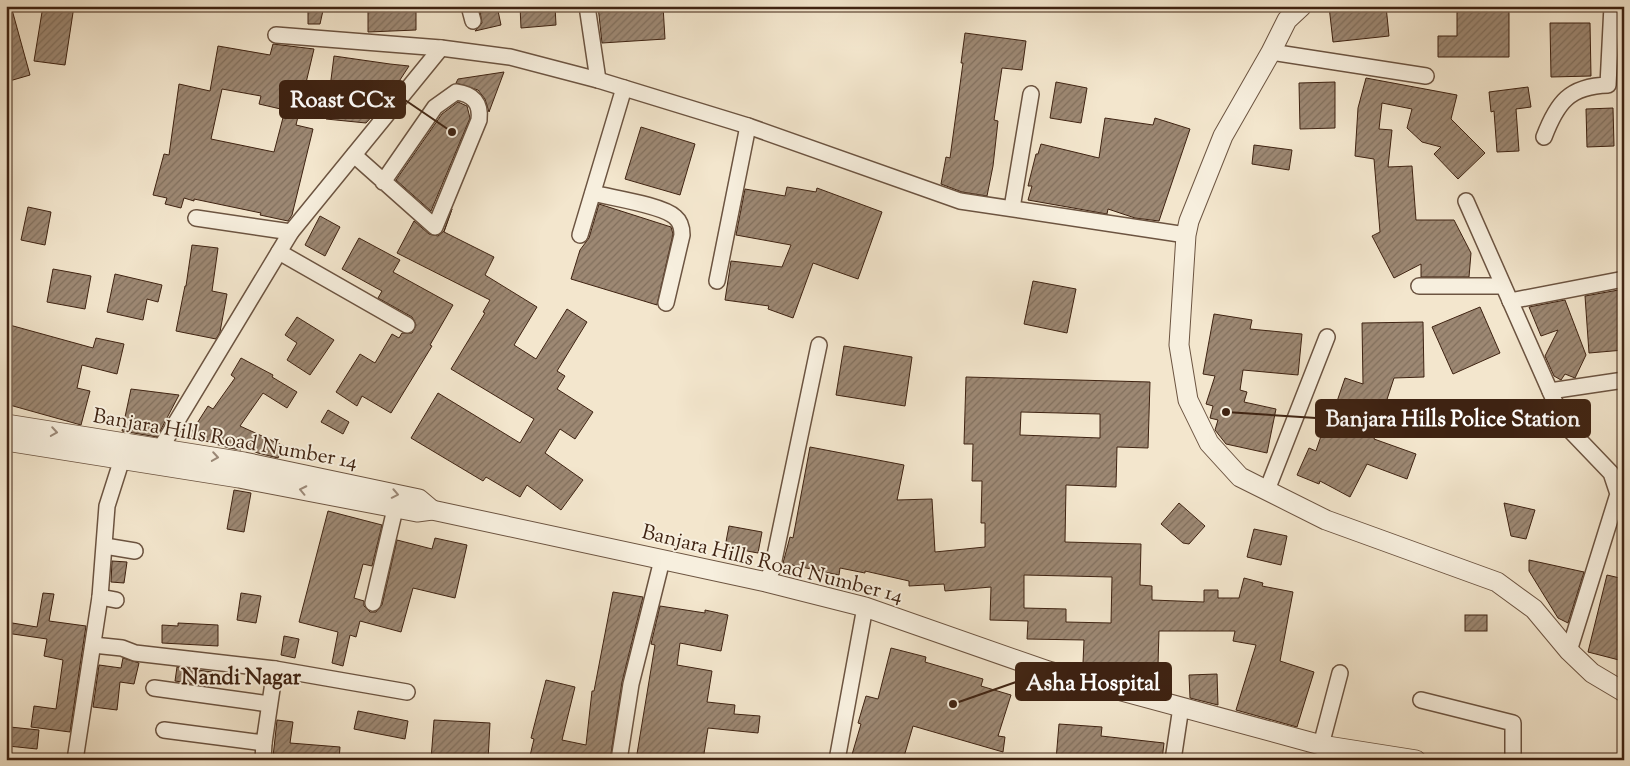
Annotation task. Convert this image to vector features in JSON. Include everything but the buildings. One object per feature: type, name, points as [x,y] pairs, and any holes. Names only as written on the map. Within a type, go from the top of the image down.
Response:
[{"type":"street","points":[[587,6],[598,80]]},
{"type":"street","points":[[1302,6],[1287,20],[1223,136],[1189,221],[1186,236],[1179,345],[1188,400],[1208,443],[1240,477],[1326,520],[1497,582],[1534,609],[1569,651],[1592,673],[1624,692]]},
{"type":"street","points":[[1544,137],[1553,114],[1575,90],[1608,85],[1612,6]]},
{"type":"street","points":[[276,34],[441,48],[510,57],[598,80],[748,126],[960,202],[1012,208],[1186,236]]},
{"type":"street","points":[[160,449],[291,232],[441,48]]},
{"type":"street","points":[[1271,52],[1426,76]]},
{"type":"street","points":[[580,236],[624,88]]},
{"type":"street","points":[[354,155],[383,182],[435,227],[479,120],[480,110],[472,97],[456,92],[435,107],[383,182]]},
{"type":"street","points":[[1012,208],[1031,94]]},
{"type":"street","points":[[717,281],[748,126]]},
{"type":"street","points":[[593,193],[664,211],[675,217],[680,223],[682,234],[666,304]]},
{"type":"street","points":[[1466,202],[1565,425],[1611,472],[1618,494],[1618,513],[1569,651]]},
{"type":"street","points":[[196,218],[291,232]]},
{"type":"street","points":[[279,252],[407,326]]},
{"type":"street","points":[[1510,301],[1624,279]]},
{"type":"street","points":[[1418,286],[1503,286]]},
{"type":"street","points":[[1267,490],[1327,337]]},
{"type":"street","points":[[766,582],[772,570],[819,345]]},
{"type":"street","points":[[1550,391],[1624,380]]},
{"type":"street","name":"Banjara Hills Road Number 14","points":[[6,424],[244,462],[419,499],[432,510]]},
{"type":"street","name":"Banjara Hills Road Number 14","points":[[6,441],[270,483],[396,509],[417,512],[432,510],[766,582],[865,607],[1048,671],[1321,745],[1406,759]]},
{"type":"street","points":[[75,760],[100,597],[107,506],[122,459]]},
{"type":"street","points":[[373,603],[396,509]]},
{"type":"street","points":[[105,546],[135,551]]},
{"type":"street","points":[[619,760],[631,684],[662,560]]},
{"type":"street","points":[[100,597],[116,600]]},
{"type":"street","points":[[837,760],[865,607]]},
{"type":"street","points":[[93,645],[122,648],[135,653],[275,670],[407,692]]},
{"type":"street","points":[[263,760],[275,670]]},
{"type":"street","points":[[1321,745],[1340,672]]},
{"type":"street","points":[[154,688],[269,704]]},
{"type":"street","points":[[1421,700],[1513,723],[1513,760]]},
{"type":"street","points":[[1173,760],[1182,706]]},
{"type":"street","points":[[164,730],[264,743]]},
{"type":"place","name":"Roast CCx","points":[[452,132]]},
{"type":"place","name":"Banjara Hills Police Station","points":[[1226,412]]},
{"type":"place","name":"Asha Hospital","points":[[953,704]]},
{"type":"district","name":"Nandi Nagar","points":[[241,679]]}]
